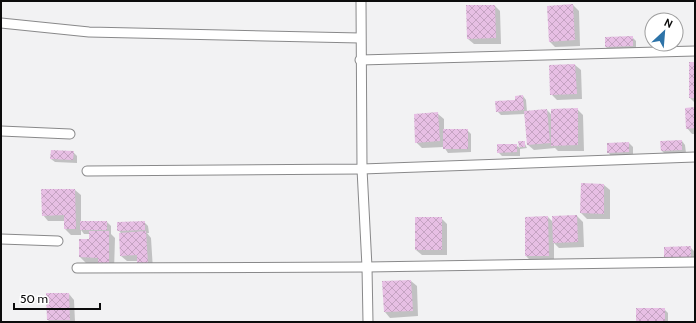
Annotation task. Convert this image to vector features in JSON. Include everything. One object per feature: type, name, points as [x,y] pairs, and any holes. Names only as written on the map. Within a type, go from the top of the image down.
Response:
[{"type":"street","points":[[361,1],[360,60],[362,169],[368,322]]},
{"type":"street","points":[[1,23],[89,32],[360,38]]},
{"type":"street","points":[[360,60],[695,51]]},
{"type":"street","points":[[1,131],[70,134]]},
{"type":"street","points":[[87,171],[362,169],[695,157]]},
{"type":"street","points":[[1,239],[58,241]]},
{"type":"street","points":[[77,268],[695,262]]},
{"type":"building","points":[[573,4],[575,40],[549,42],[547,6]]},
{"type":"building","points":[[466,5],[495,5],[496,38],[467,39]]},
{"type":"building","points":[[633,36],[633,46],[605,47],[605,37]]},
{"type":"building","points":[[689,62],[695,62],[695,98],[689,98]]},
{"type":"building","points":[[575,64],[577,94],[550,95],[549,65]]},
{"type":"building","points":[[523,95],[524,110],[496,112],[495,101],[515,100],[515,96]]},
{"type":"building","points":[[695,107],[695,128],[686,129],[685,108]]},
{"type":"building","points":[[578,108],[578,145],[551,146],[551,109]]},
{"type":"building","points":[[547,109],[550,143],[527,145],[524,111]]},
{"type":"building","points":[[438,112],[440,141],[415,143],[414,114]]},
{"type":"building","points":[[443,129],[468,129],[468,149],[443,149]]},
{"type":"building","points":[[682,140],[682,150],[661,151],[660,141]]},
{"type":"building","points":[[518,141],[525,141],[525,147],[519,147]]},
{"type":"building","points":[[629,142],[629,152],[607,153],[607,143]]},
{"type":"building","points":[[497,144],[517,144],[517,152],[497,153]]},
{"type":"building","points":[[51,150],[74,151],[73,160],[50,159]]},
{"type":"building","points":[[581,183],[604,184],[604,214],[580,213]]},
{"type":"building","points":[[41,189],[75,189],[76,229],[64,229],[64,215],[42,216]]},
{"type":"building","points":[[577,215],[578,242],[553,243],[552,216]]},
{"type":"building","points":[[548,216],[549,256],[525,256],[525,217]]},
{"type":"building","points":[[415,217],[442,217],[442,250],[415,250]]},
{"type":"building","points":[[80,221],[107,221],[107,230],[80,230]]},
{"type":"building","points":[[145,221],[145,230],[117,231],[117,222]]},
{"type":"building","points":[[89,231],[109,231],[109,266],[98,265],[98,258],[79,257],[79,239],[89,239]]},
{"type":"building","points":[[146,231],[148,264],[137,265],[137,255],[120,256],[119,233]]},
{"type":"building","points":[[691,246],[691,257],[664,257],[664,247]]},
{"type":"building","points":[[411,280],[413,311],[384,312],[382,281]]},
{"type":"building","points":[[46,293],[69,293],[70,320],[47,320]]},
{"type":"building","points":[[636,308],[665,308],[665,322],[636,322]]}]
